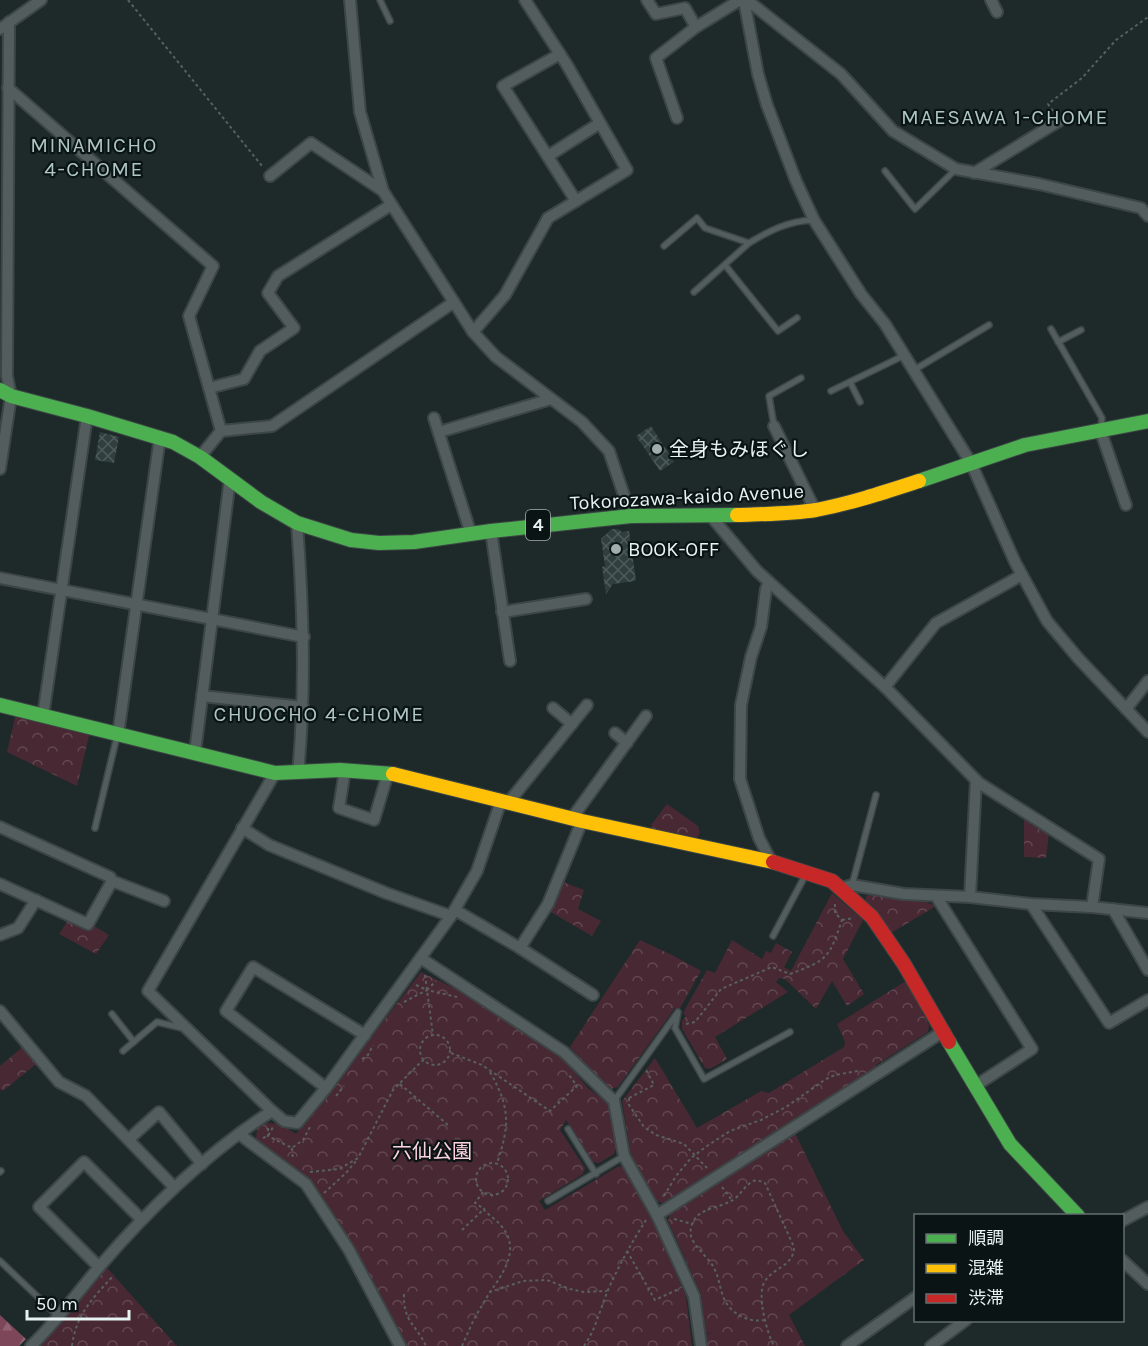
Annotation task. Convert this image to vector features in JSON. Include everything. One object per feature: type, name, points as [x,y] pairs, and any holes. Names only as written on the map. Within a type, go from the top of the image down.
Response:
[{"type":"street","points":[[0,469],[7,376],[8,88],[4,26],[41,0]]},
{"type":"street","points":[[350,0],[360,112],[383,191],[473,332],[496,357],[582,422],[609,451],[632,516]]},
{"type":"street","points":[[473,332],[505,295],[548,218],[627,170],[560,54],[525,0]]},
{"type":"street","points":[[647,0],[656,14],[685,8],[696,27]]},
{"type":"street","points":[[677,118],[656,58],[696,27],[744,0]]},
{"type":"street","points":[[744,0],[841,74],[893,131],[956,169],[1039,184],[1146,210]]},
{"type":"street","points":[[744,0],[758,74],[767,105],[796,181],[814,220],[861,294],[885,324],[971,463],[1022,575],[1047,621],[1148,732]]},
{"type":"street","points":[[991,0],[997,12]]},
{"type":"street","points":[[560,54],[503,86],[576,201]]},
{"type":"street","points":[[8,88],[213,266],[189,316],[221,431]]},
{"type":"street","points":[[974,173],[1059,121]]},
{"type":"street","points":[[548,156],[600,123]]},
{"type":"street","points":[[270,176],[311,143],[383,191]]},
{"type":"street","points":[[209,388],[244,379],[260,351],[294,328],[268,293],[278,276],[391,205]]},
{"type":"street","points":[[200,457],[221,431],[272,426],[454,302]]},
{"type":"street","name":"Tokorozawa-kaido Avenue","points":[[5,393],[174,442],[200,457],[261,502],[297,524],[351,540],[379,543],[414,542],[491,531],[632,516],[776,514],[815,510],[868,498],[1025,445],[1148,421]]},
{"type":"street","points":[[439,432],[550,399]]},
{"type":"street","points":[[43,716],[87,416]]},
{"type":"street","points":[[434,418],[471,534]]},
{"type":"street","points":[[774,426],[815,510]]},
{"type":"street","points":[[1101,429],[1126,505]]},
{"type":"street","points":[[118,735],[160,437]]},
{"type":"street","points":[[195,752],[230,479]]},
{"type":"street","points":[[710,514],[757,571],[885,687],[976,780],[1099,860],[1092,907]]},
{"type":"street","points":[[297,524],[304,637],[303,707],[298,773]]},
{"type":"street","points":[[491,531],[510,661]]},
{"type":"street","points":[[885,687],[936,623],[1022,575]]},
{"type":"street","points":[[0,578],[304,637]]},
{"type":"street","points":[[770,582],[766,589],[761,627],[751,657],[741,705],[740,779],[759,838],[771,861]]},
{"type":"street","points":[[502,612],[586,599]]},
{"type":"street","points":[[1126,709],[1148,681]]},
{"type":"street","points":[[202,696],[303,707]]},
{"type":"street","points":[[0,705],[275,773],[345,770],[388,773],[577,820],[771,861],[847,887],[904,894],[970,897],[1148,913]]},
{"type":"street","points":[[275,773],[148,991],[272,1111],[285,1121],[297,1123],[326,1088],[422,959],[453,913],[477,871],[505,802],[587,705]]},
{"type":"street","points":[[553,708],[572,724]]},
{"type":"street","points":[[520,948],[548,904],[577,820],[646,716]]},
{"type":"street","points":[[615,733],[627,743]]},
{"type":"street","points":[[345,770],[339,807],[374,820],[388,773]]},
{"type":"street","points":[[970,897],[976,780]]},
{"type":"street","points":[[0,827],[110,877],[112,881],[164,901]]},
{"type":"street","points":[[242,828],[269,845],[386,892],[453,913],[520,948],[593,995]]},
{"type":"street","points":[[0,884],[88,924],[112,881]]},
{"type":"street","points":[[847,887],[872,917],[913,977],[1010,1144],[1077,1214]]},
{"type":"street","points":[[936,896],[1032,1049],[975,1086]]},
{"type":"street","points":[[0,935],[18,928],[36,900]]},
{"type":"street","points":[[1031,904],[1109,1023],[1148,1000]]},
{"type":"street","points":[[1113,909],[1148,970]]},
{"type":"street","points":[[422,959],[564,1052],[614,1101],[624,1156],[656,1212],[694,1296],[701,1346]]},
{"type":"street","points":[[326,1088],[226,1011],[253,967],[365,1035]]},
{"type":"street","points":[[0,1011],[59,1082],[86,1096],[174,1186]]},
{"type":"street","points":[[656,1212],[714,1178],[944,1031]]},
{"type":"street","points":[[31,1346],[59,1317],[141,1219],[174,1186],[272,1111]]},
{"type":"street","points":[[129,1139],[159,1112],[202,1164]]},
{"type":"street","points":[[239,1134],[306,1184],[349,1250],[400,1346]]},
{"type":"street","points":[[99,1267],[39,1207],[84,1162],[141,1219]]},
{"type":"street","points":[[1124,1220],[1148,1207]]},
{"type":"street","points":[[1124,1262],[1148,1284]]},
{"type":"street","points":[[847,1346],[914,1298]]},
{"type":"street","points":[[931,1346],[963,1322]]},
{"type":"lane","points":[[380,0],[390,21]]},
{"type":"lane","points":[[885,171],[915,208],[956,169]]},
{"type":"lane","points":[[664,246],[698,218],[705,228],[749,243]]},
{"type":"lane","points":[[694,292],[749,243],[771,230],[799,220],[814,220]]},
{"type":"lane","points":[[725,265],[778,331],[797,318]]},
{"type":"lane","points":[[914,370],[989,325]]},
{"type":"lane","points":[[1051,329],[1102,418],[1101,429]]},
{"type":"lane","points":[[1058,342],[1081,330]]},
{"type":"lane","points":[[831,391],[904,356]]},
{"type":"lane","points":[[774,426],[769,396],[801,378]]},
{"type":"lane","points":[[850,382],[860,402]]},
{"type":"lane","points":[[95,828],[118,735]]},
{"type":"lane","points":[[847,887],[876,795]]},
{"type":"lane","points":[[773,936],[807,872]]},
{"type":"lane","points":[[614,1101],[678,1012],[675,1028],[704,1079],[790,1032]]},
{"type":"lane","points":[[112,1014],[134,1042]]},
{"type":"lane","points":[[123,1051],[157,1022],[185,1028]]},
{"type":"lane","points":[[568,1129],[596,1174]]},
{"type":"lane","points":[[548,1201],[624,1156]]},
{"type":"lane","points":[[0,1261],[59,1317]]},
{"type":"path","points":[[128,0],[270,176]]},
{"type":"path","points":[[1059,121],[1048,104],[1082,78],[1116,40],[1148,17]]},
{"type":"path","points":[[675,1028],[695,1022],[721,989],[772,967],[790,974],[819,963],[833,948],[842,920],[835,913],[833,905],[847,887]]},
{"type":"path","points":[[422,959],[433,1035]]},
{"type":"path","points":[[397,1006],[427,990],[465,999]]},
{"type":"path","points":[[433,1035],[446,1039],[451,1047],[450,1053],[447,1060],[440,1065],[430,1065],[423,1060],[420,1054],[421,1044],[433,1035]]},
{"type":"path","points":[[450,1053],[488,1069],[550,1111],[576,1086],[565,1070]]},
{"type":"path","points":[[317,1200],[346,1173],[358,1158],[393,1090],[423,1060]]},
{"type":"path","points":[[642,1062],[654,1085],[629,1098],[629,1105],[639,1122],[651,1132],[679,1141],[696,1154],[732,1200]]},
{"type":"path","points":[[488,1069],[506,1106],[504,1140],[496,1164]]},
{"type":"path","points":[[584,1346],[627,1251],[648,1216],[656,1212],[676,1176],[696,1154],[730,1131],[761,1120],[786,1107],[808,1090],[835,1075],[867,1070],[872,1077]]},
{"type":"path","points":[[399,1083],[447,1125]]},
{"type":"path","points":[[292,1148],[293,1161]]},
{"type":"path","points":[[307,1172],[339,1169],[358,1158]]},
{"type":"path","points":[[496,1164],[508,1175],[507,1186],[493,1195],[483,1192],[476,1181],[478,1172],[483,1166],[496,1164]]},
{"type":"path","points":[[765,1320],[748,1320],[727,1304],[716,1272],[691,1234],[692,1224],[698,1215],[732,1200],[750,1182],[761,1181],[765,1184],[793,1241],[794,1252],[790,1262],[770,1276],[763,1286],[765,1320],[774,1346]]},
{"type":"path","points":[[462,1346],[474,1319],[506,1270],[510,1248],[506,1233],[498,1222],[484,1208],[475,1203],[483,1192]]},
{"type":"path","points":[[462,1230],[484,1208]]},
{"type":"path","points":[[627,1251],[655,1300],[669,1294]]},
{"type":"path","points":[[72,1346],[74,1332],[84,1309],[114,1275]]},
{"type":"path","points":[[490,1292],[524,1281],[547,1280],[584,1292],[607,1291]]},
{"type":"path","points":[[404,1294],[406,1317],[422,1336],[426,1346]]},
{"type":"green space","points":[[17,709],[91,728],[77,786],[7,752]]},
{"type":"green space","points":[[667,804],[698,826],[700,833],[696,839],[653,830],[651,825]]},
{"type":"green space","points":[[1024,817],[1049,833],[1046,858],[1024,857]]},
{"type":"green space","points":[[563,882],[584,890],[578,909],[601,921],[592,936],[549,911]]},
{"type":"green space","points":[[832,893],[863,920],[843,959],[864,994],[847,1006],[832,981],[816,1009],[785,979],[779,978],[776,982],[788,992],[715,1037],[727,1059],[710,1069],[705,1068],[682,1029],[682,1021],[686,1016],[683,1013],[707,970],[715,973],[732,940],[762,959],[766,951],[771,953],[776,943],[792,952],[784,967],[791,971]]},
{"type":"green space","points":[[866,896],[926,902],[936,906],[891,933],[866,901]]},
{"type":"green space","points":[[69,919],[91,924],[109,935],[96,954],[59,934]]},
{"type":"green space","points":[[640,940],[701,971],[679,1010],[675,1008],[618,1087],[611,1089],[603,1084],[570,1047]]},
{"type":"green space","name":"六仙公園","points":[[421,972],[485,1003],[560,1055],[588,1088],[610,1104],[617,1146],[614,1154],[599,1163],[593,1162],[566,1120],[560,1130],[585,1168],[583,1174],[539,1201],[545,1210],[619,1166],[624,1167],[656,1227],[686,1296],[692,1346],[406,1346],[330,1210],[310,1181],[256,1140],[257,1129],[266,1123],[280,1124],[296,1134]]},
{"type":"green space","points":[[906,981],[929,1025],[928,1032],[663,1203],[656,1201],[631,1155],[622,1101],[655,1058],[697,1128],[761,1091],[769,1093],[844,1047],[845,1042],[837,1024]]},
{"type":"green space","points":[[25,1045],[41,1060],[3,1091],[0,1089],[0,1066]]},
{"type":"green space","points":[[795,1133],[843,1231],[864,1260],[789,1315],[805,1346],[707,1346],[706,1334],[714,1332],[706,1333],[701,1294],[668,1221],[670,1213]]},
{"type":"green space","points":[[107,1268],[177,1346],[37,1346],[44,1340]]},
{"type":"green space","points":[[0,1315],[26,1339],[19,1346],[0,1346]]},
{"type":"building","points":[[651,426],[674,462],[660,471],[636,436]]},
{"type":"building","points":[[100,432],[119,437],[114,463],[95,460]]},
{"type":"building","points":[[612,529],[622,532],[629,531],[636,581],[613,584],[606,594],[601,539]]},
{"type":"traffic: fast","points":[[0,390],[11,396],[173,442],[200,457],[261,502],[297,523],[351,540],[379,543],[414,542],[631,516],[737,515]]},
{"type":"traffic: fast","points":[[919,481],[1025,445],[1148,421]]},
{"type":"traffic: fast","points":[[0,705],[275,773],[340,770],[393,774]]},
{"type":"traffic: fast","points":[[949,1042],[1010,1144],[1076,1214]]},
{"type":"traffic: slow","points":[[737,515],[816,510],[855,501],[919,481]]},
{"type":"traffic: slow","points":[[393,774],[582,821],[773,862]]},
{"type":"traffic: jam","points":[[773,862],[832,881],[872,917],[904,964],[949,1042]]},
{"type":"place","name":"全身もみほぐし","points":[[657,449]]},
{"type":"place","name":"BOOK-OFF","points":[[616,549]]},
{"type":"district","name":"MAESAWA 1-CHOME","points":[[1005,117]]},
{"type":"district","name":"MINAMICHO 4-CHOME","points":[[94,157]]},
{"type":"district","name":"CHUOCHO 4-CHOME","points":[[319,714]]}]
